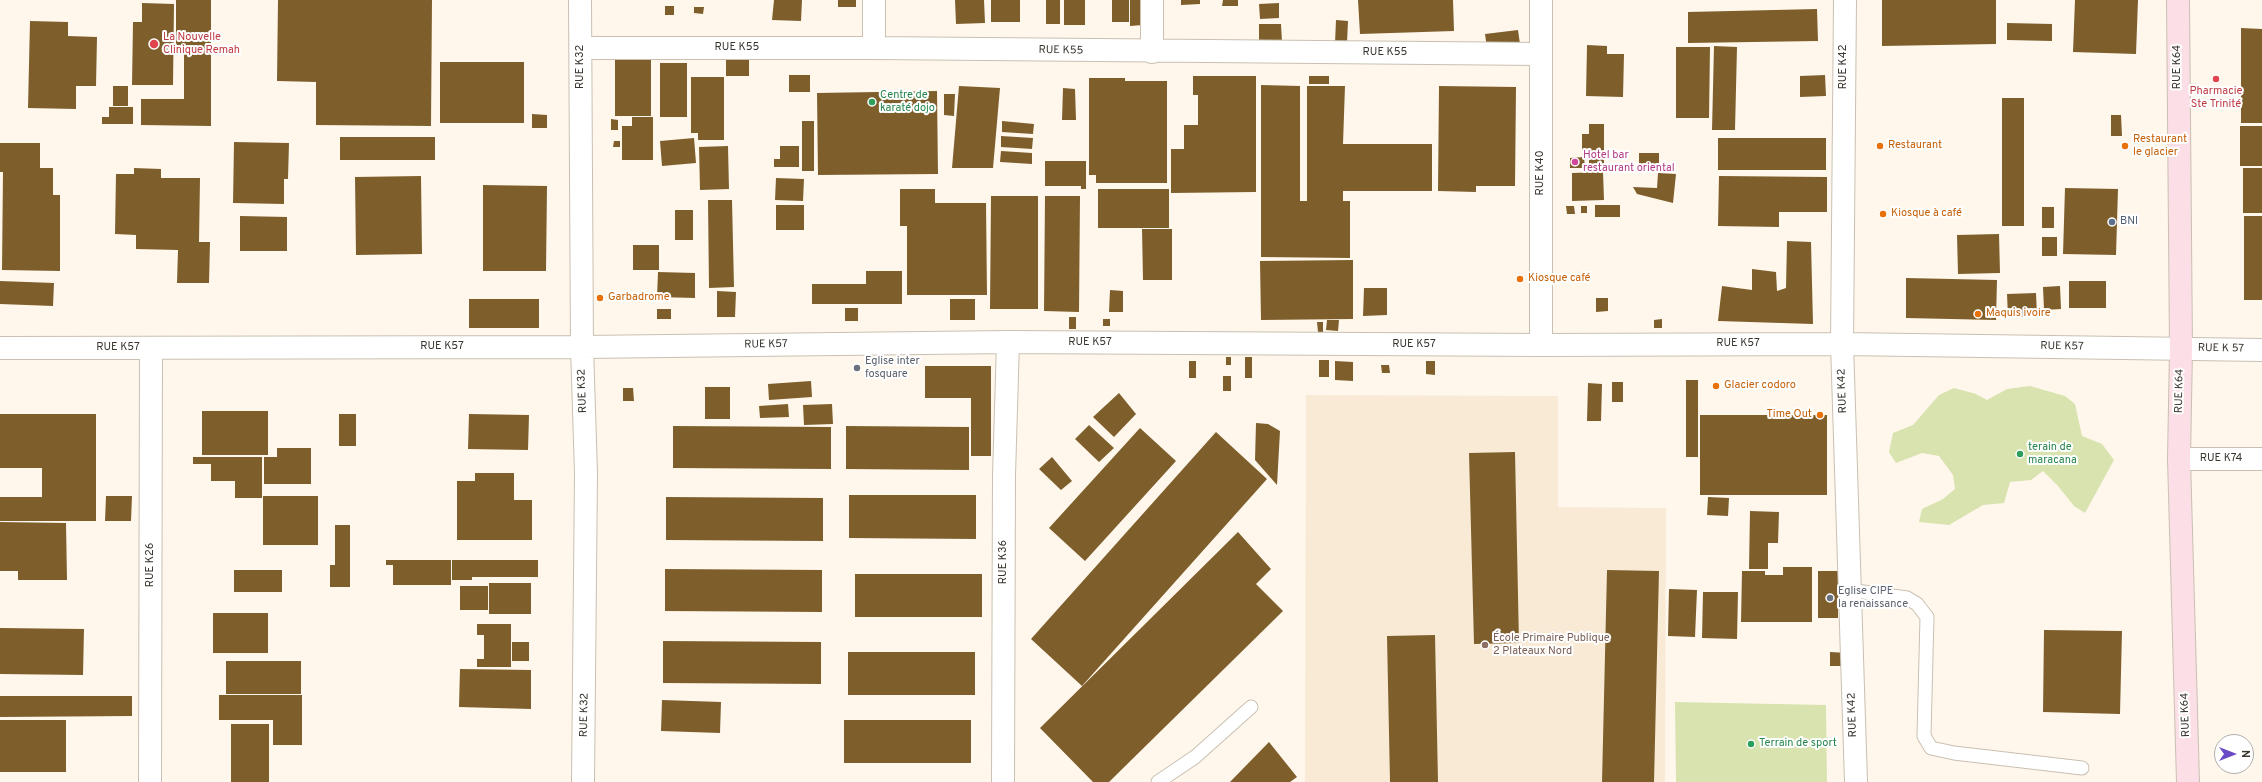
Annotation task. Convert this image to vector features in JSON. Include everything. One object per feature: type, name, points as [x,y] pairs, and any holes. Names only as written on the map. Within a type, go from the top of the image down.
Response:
[{"type":"street","name":"RUE K32","points":[[580,0],[582,347],[586,473],[583,782]]},
{"type":"street","points":[[874,0],[874,48]]},
{"type":"street","points":[[1152,0],[1152,52]]},
{"type":"street","name":"RUE K40","points":[[1540,345],[1541,0]]},
{"type":"street","name":"RUE K42","points":[[1845,0],[1842,344],[1856,782]]},
{"type":"street","name":"RUE K64","points":[[2178,0],[2181,349],[2179,459],[2188,782]]},
{"type":"street","name":"RUE K55","points":[[581,48],[874,48],[1152,52],[1541,54]]},
{"type":"street","name":"RUE K57","points":[[0,348],[582,347],[1008,342],[1540,345],[1842,344],[2181,349]]},
{"type":"street","name":"RUE K36","points":[[1002,782],[1004,482],[1008,342]]},
{"type":"street","name":"RUE K26","points":[[150,782],[151,348]]},
{"type":"street","name":"RUE K 57","points":[[2181,349],[2262,350]]},
{"type":"street","name":"RUE K74","points":[[2179,459],[2262,459]]},
{"type":"lane","points":[[1849,590],[1907,598],[1917,604],[1927,617],[1924,736],[1931,748],[1954,753],[2082,768]]},
{"type":"lane","points":[[1158,782],[1195,757],[1251,707]]},
{"type":"shaded area","name":"École Primaire Publique 2 Plateaux Nord","points":[[1306,395],[1558,396],[1558,507],[1666,508],[1665,782],[1305,782]]},
{"type":"green space","name":"terain de maracana","points":[[2030,386],[2065,396],[2075,404],[2082,436],[2102,444],[2114,460],[2085,513],[2074,506],[2058,486],[2043,471],[2031,480],[2010,482],[2004,503],[1983,505],[1949,525],[1919,522],[1922,509],[1943,499],[1955,489],[1953,475],[1939,456],[1922,453],[1896,463],[1889,452],[1893,433],[1913,425],[1939,395],[1954,388],[1976,394],[1987,400],[2007,389]]},
{"type":"green space","name":"Terrain de sport","points":[[1675,702],[1826,705],[1827,782],[1676,782]]},
{"type":"building","points":[[176,0],[211,0],[211,126],[141,125],[141,99],[184,99],[184,53],[176,53]]},
{"type":"building","points":[[278,0],[432,0],[431,126],[316,125],[316,82],[277,81]]},
{"type":"building","points":[[774,0],[802,0],[801,21],[772,20]]},
{"type":"building","points":[[838,0],[856,0],[856,7],[838,7]]},
{"type":"building","points":[[955,0],[984,0],[985,23],[956,24]]},
{"type":"building","points":[[991,0],[1020,0],[1020,22],[991,22]]},
{"type":"building","points":[[1046,0],[1060,0],[1060,24],[1046,24]]},
{"type":"building","points":[[1064,0],[1085,0],[1085,25],[1064,25]]},
{"type":"building","points":[[1112,0],[1129,0],[1129,22],[1112,22]]},
{"type":"building","points":[[1130,0],[1142,0],[1143,25],[1130,26]]},
{"type":"building","points":[[1181,0],[1200,0],[1200,4],[1181,5]]},
{"type":"building","points":[[1223,0],[1238,0],[1238,6],[1222,6]]},
{"type":"building","points":[[1358,0],[1453,0],[1454,31],[1360,34]]},
{"type":"building","points":[[1882,0],[1996,0],[1996,44],[1882,46]]},
{"type":"building","points":[[2075,0],[2138,0],[2136,54],[2073,52]]},
{"type":"building","points":[[142,3],[174,4],[173,85],[132,85],[133,22],[142,22]]},
{"type":"building","points":[[1279,3],[1279,18],[1260,19],[1259,4]]},
{"type":"building","points":[[665,6],[674,6],[674,15],[665,15]]},
{"type":"building","points":[[694,7],[704,7],[703,14],[694,13]]},
{"type":"building","points":[[1817,9],[1818,41],[1688,43],[1688,12]]},
{"type":"building","points":[[1336,20],[1348,21],[1347,43],[1335,43]]},
{"type":"building","points":[[30,21],[68,22],[68,36],[97,37],[96,86],[76,86],[76,109],[28,108]]},
{"type":"building","points":[[2007,23],[2052,24],[2052,41],[2007,40]]},
{"type":"building","points":[[1259,24],[1281,24],[1282,42],[1259,42]]},
{"type":"building","points":[[2241,28],[2262,29],[2262,123],[2241,123]]},
{"type":"building","points":[[1518,30],[1520,44],[1487,48],[1485,34]]},
{"type":"building","points":[[1587,45],[1607,46],[1607,54],[1624,54],[1623,97],[1586,96]]},
{"type":"building","points":[[1714,46],[1737,47],[1735,130],[1712,130]]},
{"type":"building","points":[[1676,47],[1710,47],[1709,118],[1676,118]]},
{"type":"building","points":[[615,52],[651,52],[651,116],[615,116]]},
{"type":"building","points":[[726,57],[749,57],[749,76],[726,76]]},
{"type":"building","points":[[440,62],[524,62],[524,123],[440,123]]},
{"type":"building","points":[[660,63],[687,63],[687,117],[660,117]]},
{"type":"building","points":[[789,75],[810,75],[810,92],[789,92]]},
{"type":"building","points":[[1825,75],[1826,96],[1800,97],[1800,76]]},
{"type":"building","points":[[1193,76],[1256,76],[1256,192],[1171,193],[1171,149],[1184,149],[1184,125],[1198,125],[1198,95],[1193,95]]},
{"type":"building","points":[[1309,76],[1329,76],[1329,84],[1309,84]]},
{"type":"building","points":[[691,77],[724,77],[724,140],[698,140],[698,133],[691,133]]},
{"type":"building","points":[[1089,78],[1125,78],[1125,81],[1167,81],[1167,183],[1096,183],[1096,175],[1089,175]]},
{"type":"building","points":[[1261,85],[1300,86],[1300,201],[1307,201],[1307,86],[1345,86],[1343,144],[1432,144],[1432,191],[1343,191],[1343,201],[1350,201],[1350,258],[1261,257]]},
{"type":"building","points":[[113,86],[128,86],[128,106],[113,106]]},
{"type":"building","points":[[959,86],[1000,88],[993,168],[952,168]]},
{"type":"building","points":[[1439,86],[1516,87],[1515,186],[1476,186],[1476,192],[1438,191]]},
{"type":"building","points":[[1063,88],[1075,89],[1076,120],[1062,120]]},
{"type":"building","points":[[937,91],[938,174],[818,175],[817,93]]},
{"type":"building","points":[[944,94],[955,94],[954,116],[944,115]]},
{"type":"building","points":[[2002,98],[2024,98],[2024,226],[2002,226]]},
{"type":"building","points":[[109,107],[133,107],[133,124],[102,124],[102,117],[109,117]]},
{"type":"building","points":[[532,114],[547,115],[547,128],[532,128]]},
{"type":"building","points":[[2111,115],[2121,115],[2122,136],[2111,136]]},
{"type":"building","points":[[632,117],[653,117],[653,160],[622,160],[622,126],[632,126]]},
{"type":"building","points":[[611,119],[618,120],[618,130],[611,130]]},
{"type":"building","points":[[802,121],[814,121],[814,171],[802,171]]},
{"type":"building","points":[[1002,121],[1034,124],[1033,134],[1002,132]]},
{"type":"building","points":[[1589,124],[1604,124],[1604,169],[1589,169],[1589,155],[1582,155],[1582,134],[1589,134]]},
{"type":"building","points":[[2240,126],[2262,126],[2262,166],[2240,166]]},
{"type":"building","points":[[1001,136],[1033,138],[1032,149],[1001,147]]},
{"type":"building","points":[[340,137],[435,137],[435,160],[340,160]]},
{"type":"building","points":[[694,138],[696,163],[662,166],[660,141]]},
{"type":"building","points":[[1718,138],[1826,138],[1826,170],[1718,170]]},
{"type":"building","points":[[614,141],[620,141],[620,147],[613,147]]},
{"type":"building","points":[[234,142],[289,143],[288,179],[284,179],[284,204],[233,203]]},
{"type":"building","points":[[0,143],[40,143],[40,168],[53,168],[53,195],[60,195],[60,271],[2,270],[3,172],[0,172]]},
{"type":"building","points":[[728,146],[729,189],[700,190],[699,147]]},
{"type":"building","points":[[780,146],[799,146],[799,167],[774,167],[774,159],[780,159]]},
{"type":"building","points":[[1001,151],[1032,153],[1032,164],[1000,162]]},
{"type":"building","points":[[1639,153],[1659,153],[1659,170],[1639,170]]},
{"type":"building","points":[[1584,157],[1585,168],[1570,168],[1570,158]]},
{"type":"building","points":[[1045,161],[1086,161],[1086,189],[1081,189],[1081,186],[1045,186]]},
{"type":"building","points":[[134,168],[161,169],[161,178],[200,178],[199,242],[210,242],[209,283],[177,283],[178,250],[136,249],[136,235],[115,234],[116,174],[134,174]]},
{"type":"building","points":[[2243,168],[2262,168],[2262,213],[2243,213]]},
{"type":"building","points":[[1603,172],[1604,200],[1572,201],[1572,173]]},
{"type":"building","points":[[1658,173],[1676,174],[1673,203],[1637,194],[1633,187],[1657,188]]},
{"type":"building","points":[[421,176],[422,254],[356,255],[355,177]]},
{"type":"building","points":[[1719,176],[1827,177],[1827,212],[1779,212],[1779,227],[1718,226]]},
{"type":"building","points":[[776,178],[804,179],[803,201],[775,200]]},
{"type":"building","points":[[483,185],[547,186],[546,271],[483,271]]},
{"type":"building","points":[[2065,188],[2118,189],[2116,255],[2063,254]]},
{"type":"building","points":[[900,189],[935,189],[935,203],[986,203],[987,295],[907,295],[907,226],[900,226]]},
{"type":"building","points":[[1098,189],[1169,189],[1169,228],[1098,228]]},
{"type":"building","points":[[991,196],[1038,196],[1038,309],[990,309]]},
{"type":"building","points":[[1045,196],[1080,196],[1079,312],[1044,311]]},
{"type":"building","points":[[708,200],[732,200],[734,287],[709,288]]},
{"type":"building","points":[[776,205],[804,205],[804,230],[776,230]]},
{"type":"building","points":[[1595,205],[1620,205],[1620,217],[1595,217]]},
{"type":"building","points":[[1566,206],[1574,206],[1575,214],[1567,214]]},
{"type":"building","points":[[1581,206],[1587,206],[1587,213],[1581,213]]},
{"type":"building","points":[[2042,207],[2054,207],[2054,228],[2042,228]]},
{"type":"building","points":[[675,210],[693,210],[693,240],[675,240]]},
{"type":"building","points":[[240,216],[287,217],[287,251],[240,251]]},
{"type":"building","points":[[2244,216],[2262,216],[2262,300],[2244,300]]},
{"type":"building","points":[[1142,229],[1172,229],[1172,280],[1143,280]]},
{"type":"building","points":[[1999,234],[2000,273],[1958,274],[1957,235]]},
{"type":"building","points":[[2042,237],[2057,237],[2057,256],[2042,256]]},
{"type":"building","points":[[1787,241],[1811,242],[1813,324],[1718,321],[1722,286],[1752,290],[1752,269],[1776,272],[1777,291],[1786,288]]},
{"type":"building","points":[[633,245],[659,245],[659,270],[633,270]]},
{"type":"building","points":[[1353,260],[1353,319],[1261,320],[1260,261]]},
{"type":"building","points":[[866,271],[902,271],[902,304],[812,304],[812,284],[866,284]]},
{"type":"building","points":[[658,272],[695,273],[695,298],[657,297]]},
{"type":"building","points":[[1906,278],[1997,280],[1996,320],[1906,318]]},
{"type":"building","points":[[0,281],[54,283],[53,306],[0,304]]},
{"type":"building","points":[[2069,281],[2106,281],[2106,308],[2069,308]]},
{"type":"building","points":[[2060,286],[2061,309],[2044,310],[2043,287]]},
{"type":"building","points":[[1364,288],[1387,288],[1387,315],[1363,316]]},
{"type":"building","points":[[1110,290],[1123,291],[1123,312],[1109,312]]},
{"type":"building","points":[[717,291],[736,292],[735,317],[717,317]]},
{"type":"building","points":[[2036,293],[2037,316],[2008,317],[2007,294]]},
{"type":"building","points":[[1596,298],[1608,298],[1608,311],[1596,312]]},
{"type":"building","points":[[469,299],[539,299],[539,328],[469,328]]},
{"type":"building","points":[[950,299],[975,299],[975,320],[950,320]]},
{"type":"building","points":[[845,308],[858,308],[858,321],[845,321]]},
{"type":"building","points":[[657,309],[671,309],[671,319],[657,319]]},
{"type":"building","points":[[1069,317],[1076,317],[1076,329],[1069,329]]},
{"type":"building","points":[[1103,319],[1110,319],[1110,326],[1103,326]]},
{"type":"building","points":[[1662,319],[1662,328],[1654,328],[1654,320]]},
{"type":"building","points":[[1327,320],[1339,320],[1338,331],[1326,330]]},
{"type":"building","points":[[1317,322],[1323,322],[1323,332],[1318,332]]},
{"type":"building","points":[[1226,357],[1231,357],[1231,365],[1226,365]]},
{"type":"building","points":[[1245,357],[1252,357],[1252,378],[1245,378]]},
{"type":"building","points":[[1319,360],[1329,360],[1329,377],[1319,377]]},
{"type":"building","points":[[1189,361],[1196,361],[1196,378],[1189,378]]},
{"type":"building","points":[[1335,361],[1353,362],[1353,381],[1335,380]]},
{"type":"building","points":[[1426,361],[1435,361],[1435,375],[1426,374]]},
{"type":"building","points":[[1381,365],[1389,365],[1390,373],[1382,373]]},
{"type":"building","points":[[925,366],[991,366],[991,456],[971,456],[971,398],[925,398]]},
{"type":"building","points":[[1223,376],[1231,376],[1231,391],[1223,391]]},
{"type":"building","points":[[1686,380],[1698,380],[1698,457],[1686,457]]},
{"type":"building","points":[[811,381],[812,397],[769,400],[768,384]]},
{"type":"building","points":[[1612,382],[1623,382],[1623,402],[1612,402]]},
{"type":"building","points":[[1588,383],[1602,384],[1601,421],[1587,421]]},
{"type":"building","points":[[705,387],[730,387],[730,419],[705,419]]},
{"type":"building","points":[[623,388],[633,388],[634,401],[623,401]]},
{"type":"building","points":[[1119,393],[1136,414],[1114,437],[1093,417]]},
{"type":"building","points":[[788,404],[789,417],[760,418],[759,406]]},
{"type":"building","points":[[832,404],[833,424],[804,425],[803,405]]},
{"type":"building","points":[[202,411],[268,411],[268,455],[202,455]]},
{"type":"building","points":[[0,414],[96,414],[96,521],[0,521],[0,497],[42,497],[42,468],[0,468]]},
{"type":"building","points":[[339,414],[356,414],[356,446],[339,446]]},
{"type":"building","points":[[469,414],[529,415],[528,450],[468,449]]},
{"type":"building","points":[[1700,415],[1827,415],[1827,495],[1700,495]]},
{"type":"building","points":[[1256,423],[1268,424],[1280,431],[1277,485],[1255,460]]},
{"type":"building","points":[[1089,425],[1114,448],[1099,462],[1075,439]]},
{"type":"building","points":[[673,426],[831,427],[831,469],[673,468]]},
{"type":"building","points":[[846,426],[969,427],[969,470],[846,469]]},
{"type":"building","points":[[1140,428],[1176,461],[1085,561],[1049,528]]},
{"type":"building","points":[[1216,432],[1267,479],[1082,686],[1031,639]]},
{"type":"building","points":[[277,448],[311,448],[311,484],[264,484],[264,457],[277,457]]},
{"type":"building","points":[[1515,452],[1519,643],[1474,644],[1469,453]]},
{"type":"building","points":[[193,457],[262,457],[262,498],[235,498],[235,481],[211,481],[211,464],[193,464]]},
{"type":"building","points":[[1052,457],[1072,481],[1061,490],[1039,469]]},
{"type":"building","points":[[475,473],[514,473],[514,500],[532,500],[532,540],[457,540],[457,481],[475,481]]},
{"type":"building","points":[[849,495],[976,495],[976,539],[849,538]]},
{"type":"building","points":[[106,496],[132,496],[131,521],[105,521]]},
{"type":"building","points":[[263,496],[318,496],[318,545],[263,545]]},
{"type":"building","points":[[666,497],[823,498],[823,541],[666,540]]},
{"type":"building","points":[[1708,497],[1729,498],[1728,516],[1707,515]]},
{"type":"building","points":[[1750,511],[1779,512],[1778,543],[1768,543],[1768,569],[1749,569]]},
{"type":"building","points":[[0,522],[66,523],[67,580],[18,580],[18,571],[0,571]]},
{"type":"building","points":[[335,525],[350,525],[350,587],[330,587],[330,565],[335,565]]},
{"type":"building","points":[[1238,532],[1271,569],[1256,584],[1283,611],[1109,782],[1093,782],[1040,728]]},
{"type":"building","points":[[386,560],[451,560],[451,585],[393,585],[393,565],[386,565]]},
{"type":"building","points":[[452,560],[538,560],[538,577],[472,577],[472,580],[452,580]]},
{"type":"building","points":[[1783,567],[1812,567],[1812,622],[1741,622],[1742,571],[1765,571],[1765,575],[1783,575]]},
{"type":"building","points":[[665,569],[822,570],[822,612],[665,611]]},
{"type":"building","points":[[234,570],[282,570],[282,592],[234,592]]},
{"type":"building","points":[[1607,570],[1659,571],[1654,782],[1602,782]]},
{"type":"building","points":[[1818,571],[1838,571],[1838,618],[1818,618]]},
{"type":"building","points":[[855,574],[982,574],[982,617],[855,617]]},
{"type":"building","points":[[489,583],[531,583],[531,614],[489,614]]},
{"type":"building","points":[[460,586],[488,586],[488,610],[460,610]]},
{"type":"building","points":[[1669,589],[1697,590],[1695,637],[1668,636]]},
{"type":"building","points":[[1703,592],[1738,592],[1737,639],[1702,638]]},
{"type":"building","points":[[213,613],[268,613],[268,653],[213,653]]},
{"type":"building","points":[[477,624],[511,624],[511,667],[477,667],[477,659],[484,659],[484,635],[477,635]]},
{"type":"building","points":[[0,628],[84,629],[83,675],[0,674]]},
{"type":"building","points":[[2044,630],[2122,631],[2120,714],[2043,712]]},
{"type":"building","points":[[1435,635],[1438,782],[1390,782],[1387,636]]},
{"type":"building","points":[[663,641],[821,642],[821,684],[663,683]]},
{"type":"building","points":[[512,642],[529,642],[529,661],[512,661]]},
{"type":"building","points":[[848,652],[975,652],[975,695],[848,695]]},
{"type":"building","points":[[1830,652],[1848,653],[1848,666],[1830,666]]},
{"type":"building","points":[[226,661],[301,661],[301,694],[226,694]]},
{"type":"building","points":[[460,669],[531,670],[531,709],[459,707]]},
{"type":"building","points":[[219,695],[302,695],[302,745],[273,745],[273,720],[219,720]]},
{"type":"building","points":[[0,696],[132,696],[132,716],[0,717]]},
{"type":"building","points":[[662,700],[721,702],[720,733],[661,731]]},
{"type":"building","points":[[0,720],[66,720],[66,772],[0,772]]},
{"type":"building","points":[[844,720],[971,720],[971,763],[844,763]]},
{"type":"building","points":[[231,724],[269,724],[269,782],[231,782]]},
{"type":"building","points":[[1269,742],[1297,777],[1290,782],[1230,782]]},
{"type":"place","name":"La Nouvelle Clinique Remah","points":[[154,44]]},
{"type":"place","name":"Pharmacie Ste Trinité","points":[[2216,79]]},
{"type":"place","name":"Centre de karaté dojo","points":[[872,102]]},
{"type":"place","name":"Restaurant","points":[[1880,146]]},
{"type":"place","name":"Restaurant le glacier","points":[[2125,146]]},
{"type":"place","name":"Hotel bar restaurant oriental","points":[[1575,162]]},
{"type":"place","name":"Kiosque à café","points":[[1883,214]]},
{"type":"place","name":"BNI","points":[[2112,222]]},
{"type":"place","name":"Kiosque café","points":[[1520,279]]},
{"type":"place","name":"Garbadrome","points":[[600,298]]},
{"type":"place","name":"Maquis ivoire","points":[[1978,314]]},
{"type":"place","name":"Eglise inter fosquare","points":[[857,368]]},
{"type":"place","name":"Glacier codoro","points":[[1716,386]]},
{"type":"place","name":"Time Out","points":[[1820,415]]},
{"type":"place","name":"terain de maracana","points":[[2020,454]]},
{"type":"place","name":"Eglise CIPE la renaissance","points":[[1830,598]]},
{"type":"place","name":"École Primaire Publique 2 Plateaux Nord","points":[[1485,645]]},
{"type":"place","name":"Terrain de sport","points":[[1751,744]]}]
